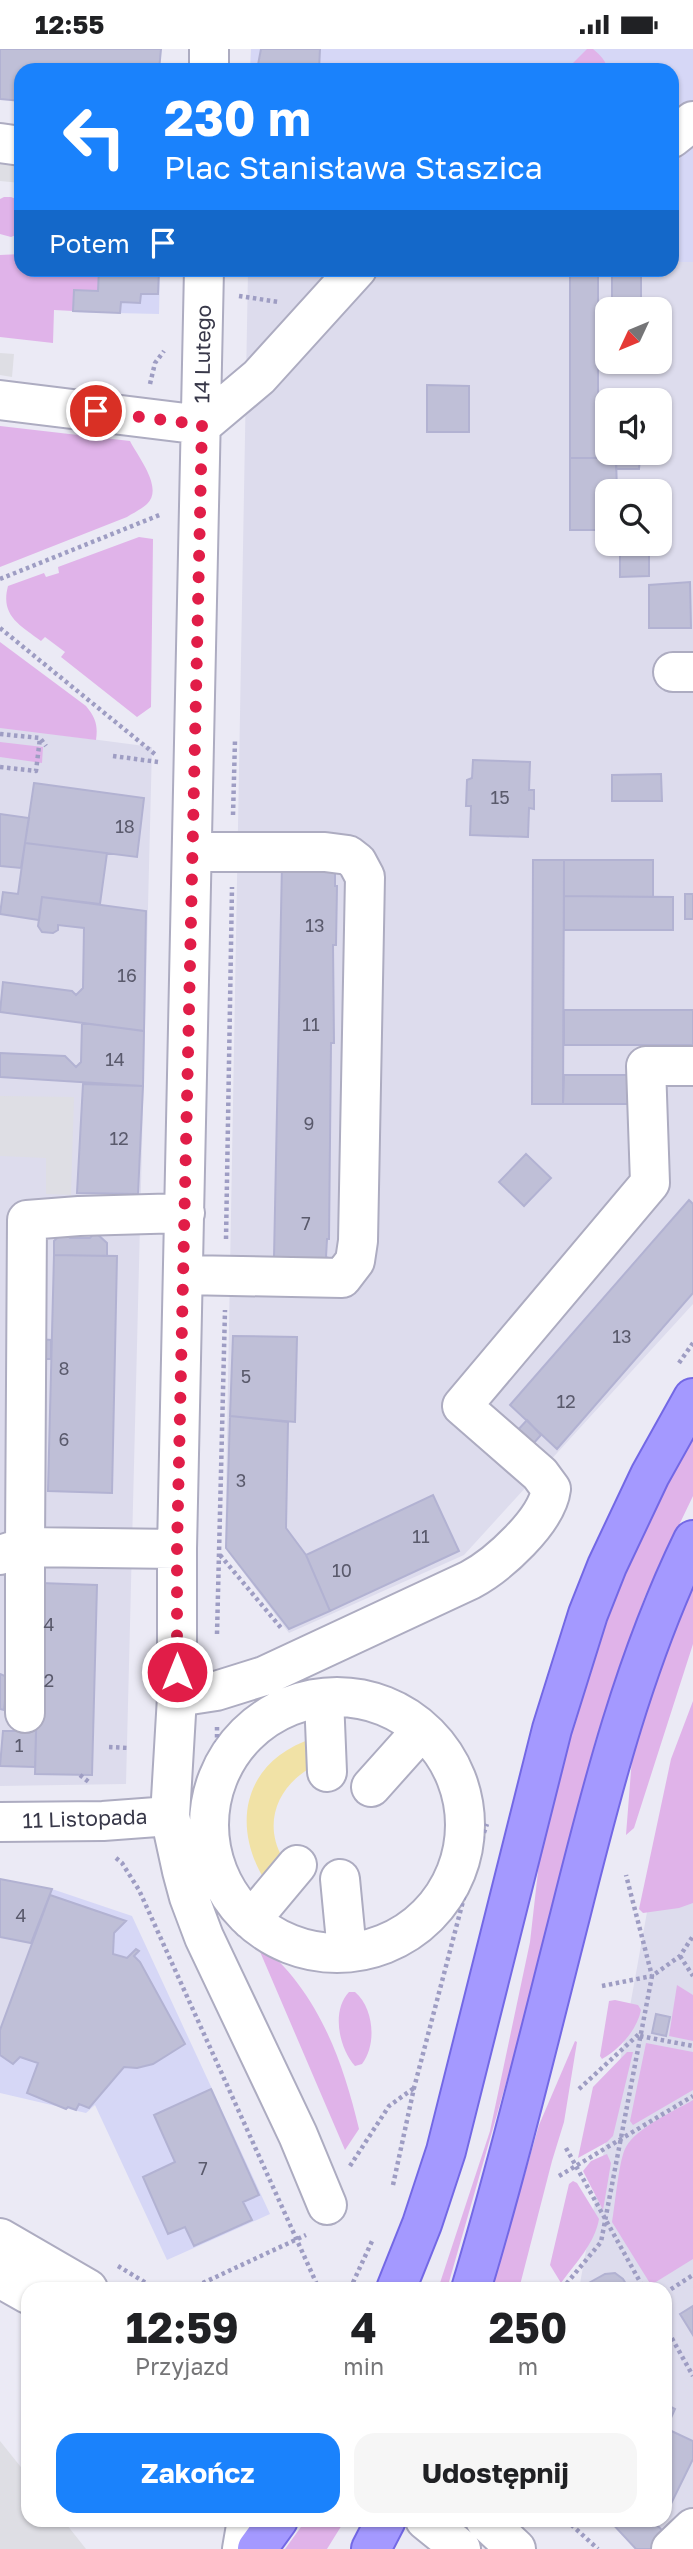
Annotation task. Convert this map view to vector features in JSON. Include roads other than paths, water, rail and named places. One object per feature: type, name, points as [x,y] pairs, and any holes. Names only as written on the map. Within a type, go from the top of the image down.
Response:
[{"type":"main road","points":[[399,2282],[422,2224],[446,2151],[552,1728],[588,1614],[607,1566],[650,1475],[693,1398]]},
{"type":"main road","points":[[473,2282],[511,2148],[615,1743],[648,1644],[693,1540]]},
{"type":"main road","points":[[257,2549],[273,2527]]},
{"type":"main road","points":[[371,2549],[382,2527]]},
{"type":"street","points":[[679,132],[693,121]]},
{"type":"street","name":"14 Lutego","points":[[204,277],[177,1549],[177,1697],[170,1816],[189,1897],[200,1927],[298,2135],[327,2205]]},
{"type":"street","points":[[0,400],[202,425],[259,377],[349,277]]},
{"type":"street","points":[[183,1275],[342,1277],[355,1261],[358,1241],[365,877],[357,862],[348,855],[325,852],[192,852]]},
{"type":"street","points":[[177,1697],[240,1686],[306,1658],[488,1570],[508,1554],[549,1502],[551,1489],[540,1474],[462,1406],[650,1182],[646,1066],[693,1066]]},
{"type":"street","points":[[24,1713],[13,1551],[27,1220],[185,1213]]},
{"type":"street","points":[[13,1551],[177,1549]]},
{"type":"street","points":[[347,1697],[371,1701],[403,1716],[422,1730],[445,1756],[460,1787],[465,1822],[461,1857],[446,1891],[432,1911],[414,1927],[382,1944],[347,1952],[302,1948],[270,1933],[251,1920],[227,1889],[213,1854],[209,1817],[217,1780],[234,1749],[259,1723],[290,1706],[324,1698],[347,1697]]},
{"type":"street","points":[[324,1698],[327,1772]]},
{"type":"street","points":[[371,1787],[422,1730]]},
{"type":"street","name":"11 Listopada","points":[[0,1822],[103,1821],[170,1816]]},
{"type":"street","points":[[251,1920],[297,1865]]},
{"type":"street","points":[[340,1879],[347,1952]]},
{"type":"street","points":[[0,2238],[76,2282]]},
{"type":"street","points":[[0,2278],[21,2290]]},
{"type":"street","points":[[242,2549],[246,2527]]},
{"type":"street","points":[[434,2527],[461,2549]]},
{"type":"street","points":[[493,2527],[518,2549]]},
{"type":"street","points":[[508,2527],[518,2549]]},
{"type":"street","points":[[671,2549],[693,2528]]}]
